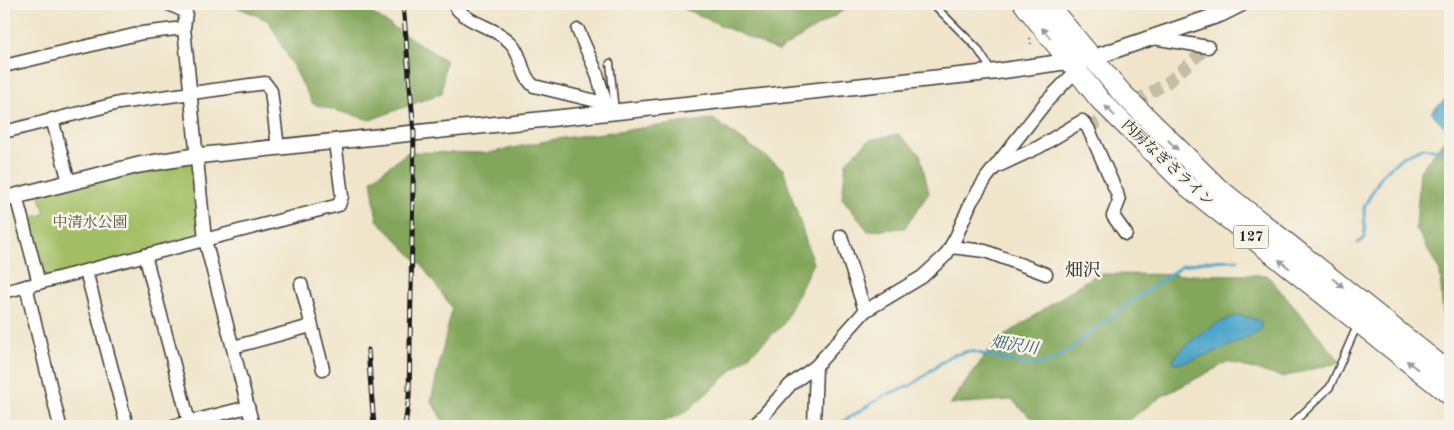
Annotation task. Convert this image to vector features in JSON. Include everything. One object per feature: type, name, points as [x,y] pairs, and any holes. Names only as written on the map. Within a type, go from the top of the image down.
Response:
[{"type":"highway","name":"内房なぎさライン","points":[[1024,4],[1080,63],[1154,126],[1218,188],[1450,373]]},
{"type":"highway","name":"内房なぎさライン","points":[[1048,4],[1100,100],[1186,186],[1450,395]]},
{"type":"street","points":[[169,4],[186,12],[184,28],[195,156],[205,240],[253,426]]},
{"type":"street","points":[[453,4],[462,14],[509,40],[516,51],[528,81],[534,86],[596,101],[609,112]]},
{"type":"street","points":[[39,283],[10,198],[139,164],[195,156],[1080,63],[1221,14],[1241,4]]},
{"type":"street","points":[[4,66],[142,33],[184,28]]},
{"type":"street","points":[[578,30],[596,71],[609,112]]},
{"type":"street","points":[[1153,38],[1208,47]]},
{"type":"street","points":[[754,426],[790,385],[816,366],[865,310],[922,277],[946,255],[971,202],[994,168],[1046,102],[1080,63]]},
{"type":"street","points":[[4,132],[119,103],[265,83],[271,91],[278,148]]},
{"type":"street","points":[[52,119],[69,182]]},
{"type":"street","points":[[994,168],[1039,147],[1082,121],[1088,128],[1117,193],[1119,201],[1113,216],[1126,234]]},
{"type":"street","points":[[4,292],[339,205],[342,196],[335,142]]},
{"type":"street","points":[[841,236],[865,310]]},
{"type":"street","points":[[951,247],[985,251],[1046,274]]},
{"type":"street","points":[[145,255],[189,422]]},
{"type":"street","points":[[86,271],[127,426]]},
{"type":"street","points":[[301,284],[323,370]]},
{"type":"street","points":[[26,286],[60,426]]},
{"type":"street","points":[[232,347],[312,326]]},
{"type":"street","points":[[814,426],[816,366]]},
{"type":"street","points":[[173,426],[248,407]]},
{"type":"lane","points":[[933,4],[977,48],[992,72]]},
{"type":"lane","points":[[609,112],[610,63]]},
{"type":"lane","points":[[1290,426],[1330,387],[1359,322]]},
{"type":"green space","points":[[230,4],[366,4],[373,14],[445,60],[442,93],[370,120],[313,104],[269,21]]},
{"type":"green space","points":[[674,4],[854,4],[778,51]]},
{"type":"green space","points":[[713,119],[783,169],[813,263],[783,325],[686,412],[654,426],[446,426],[431,401],[452,308],[422,266],[377,220],[371,180],[408,152],[489,153],[555,139]]},
{"type":"green space","points":[[898,134],[920,154],[929,193],[905,228],[868,231],[842,198],[846,162],[869,140]]},
{"type":"green space","points":[[1450,137],[1450,325],[1443,316],[1440,272],[1416,228],[1420,171],[1444,140]]},
{"type":"green space","name":"中清水公園","points":[[195,156],[205,240],[39,283],[23,220],[45,214],[38,190]]},
{"type":"green space","points":[[1096,274],[1267,275],[1341,362],[1282,377],[1228,362],[1161,397],[1120,426],[1036,426],[1032,419],[1012,400],[950,404],[994,343]]},
{"type":"water","points":[[1450,95],[1450,132],[1449,132],[1431,112]]},
{"type":"water","points":[[1240,315],[1261,321],[1261,329],[1219,350],[1192,360],[1175,363],[1173,360],[1180,352],[1203,332],[1221,322]]},
{"type":"waterway","name":"畑沢川","points":[[1358,243],[1365,237],[1364,207],[1382,175],[1402,157],[1422,148],[1450,151]]},
{"type":"waterway","name":"畑沢川","points":[[836,426],[885,395],[912,385],[950,356],[970,351],[1023,364],[1042,364],[1057,359],[1117,312],[1182,266],[1206,261],[1238,260]]},
{"type":"tunnel","points":[[1088,128],[1167,83],[1208,47]]},
{"type":"railway","points":[[403,4],[414,133],[409,397],[405,426]]},
{"type":"railway","points":[[368,350],[374,426]]},
{"type":"district","name":"畑沢","points":[[1083,271]]}]
